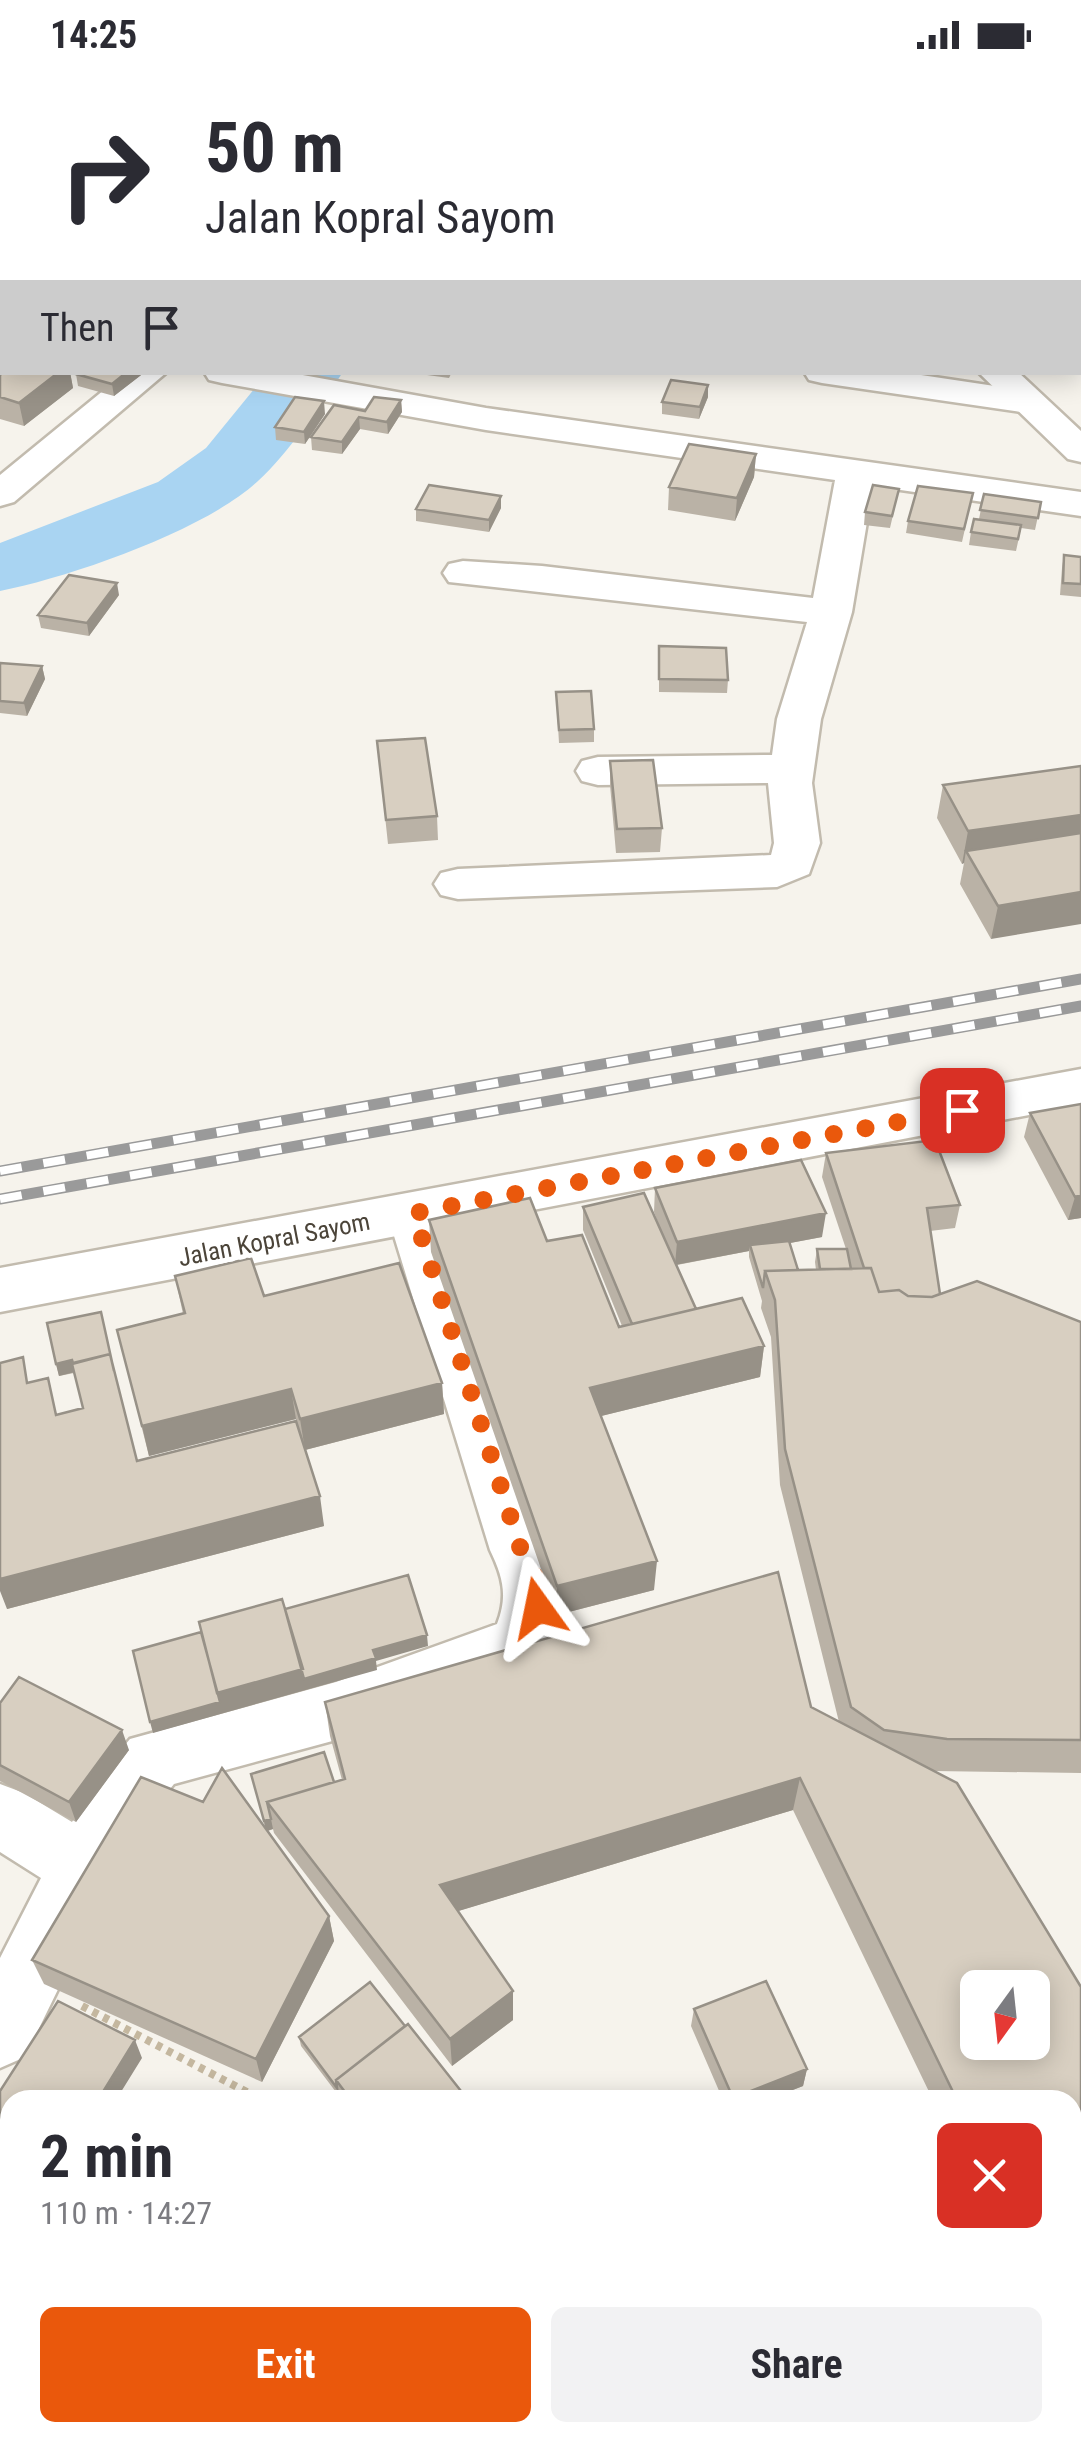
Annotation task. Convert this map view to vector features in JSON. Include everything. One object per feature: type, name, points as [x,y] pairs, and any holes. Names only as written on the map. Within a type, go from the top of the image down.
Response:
[{"type":"street","points":[[0,494],[146,375]]},
{"type":"street","points":[[843,375],[1028,402]]},
{"type":"street","points":[[999,375],[1080,449]]},
{"type":"street","points":[[235,376],[336,395],[1081,504]]},
{"type":"street","points":[[458,884],[776,872],[792,863],[796,854],[792,769],[799,719],[831,612],[856,473]]},
{"type":"street","points":[[462,573],[542,578],[831,612]]},
{"type":"street","points":[[598,770],[792,769]]},
{"type":"street","name":"Jalan Kopral Sayom","points":[[0,1290],[1080,1088]]},
{"type":"street","points":[[12,2010],[83,1866],[130,1788],[153,1760],[336,1711],[520,1644],[538,1608],[534,1572],[521,1550],[414,1213]]},
{"type":"street","points":[[0,1815],[83,1866]]},
{"type":"path","points":[[12,2010],[86,2007],[243,2090]]},
{"type":"building","points":[[0,375],[55,375],[19,403],[0,397]]},
{"type":"building","points":[[80,375],[123,375],[112,384]]},
{"type":"building","points":[[671,380],[708,385],[700,407],[662,402]]},
{"type":"building","points":[[295,397],[324,401],[304,432],[275,427]]},
{"type":"building","points":[[374,397],[401,400],[387,422],[359,417],[342,442],[311,437],[334,405],[365,411]]},
{"type":"building","points":[[689,444],[756,454],[737,498],[669,487]]},
{"type":"building","points":[[429,485],[501,496],[489,520],[416,509]]},
{"type":"building","points":[[873,485],[899,489],[892,516],[865,512]]},
{"type":"building","points":[[918,486],[973,493],[964,529],[908,521]]},
{"type":"building","points":[[984,494],[1041,502],[1038,518],[980,510]]},
{"type":"building","points":[[974,519],[1021,525],[1018,539],[971,532]]},
{"type":"building","points":[[1064,555],[1081,557],[1081,584],[1063,583]]},
{"type":"building","points":[[69,575],[117,583],[87,623],[38,615]]},
{"type":"building","points":[[659,646],[726,648],[728,680],[659,679]]},
{"type":"building","points":[[0,663],[42,666],[24,703],[0,701]]},
{"type":"building","points":[[591,691],[594,729],[559,730],[556,692]]},
{"type":"building","points":[[425,738],[437,816],[386,820],[377,741]]},
{"type":"building","points":[[653,760],[662,828],[617,829],[610,761]]},
{"type":"building","points":[[1081,766],[1081,815],[968,831],[943,785]]},
{"type":"building","points":[[1081,833],[1081,892],[998,906],[966,851]]},
{"type":"building","points":[[1081,1104],[1081,1195],[1075,1197],[1030,1113]]},
{"type":"building","points":[[935,1140],[960,1205],[927,1208],[940,1294],[932,1297],[908,1296],[899,1290],[879,1292],[871,1268],[864,1268],[826,1153]]},
{"type":"building","points":[[801,1160],[826,1213],[677,1242],[655,1188]]},
{"type":"building","points":[[644,1193],[696,1309],[632,1324],[583,1207]]},
{"type":"building","points":[[530,1198],[547,1241],[582,1235],[619,1327],[742,1298],[764,1346],[590,1388],[657,1561],[557,1586],[429,1220]]},
{"type":"building","points":[[789,1241],[798,1270],[765,1271],[763,1288],[750,1245]]},
{"type":"building","points":[[817,1249],[847,1249],[851,1269],[820,1269]]},
{"type":"building","points":[[251,1258],[264,1296],[399,1263],[442,1383],[300,1419],[291,1389],[142,1426],[117,1330],[185,1313],[175,1276]]},
{"type":"building","points":[[871,1268],[879,1292],[899,1290],[908,1296],[932,1297],[977,1281],[1081,1322],[1081,1740],[947,1739],[884,1730],[851,1707],[785,1449],[775,1300],[765,1271]]},
{"type":"building","points":[[101,1312],[114,1371],[110,1354],[56,1364],[47,1323]]},
{"type":"building","points":[[110,1354],[137,1461],[296,1421],[320,1496],[0,1579],[0,1363],[23,1357],[27,1383],[48,1378],[56,1415],[83,1408],[72,1364]]},
{"type":"building","points":[[778,1572],[811,1707],[957,1783],[1081,1987],[1081,2090],[952,2090],[800,1778],[440,1885],[513,1991],[450,2039],[267,1802],[345,1779],[325,1702]]},
{"type":"building","points":[[408,1575],[427,1635],[373,1650],[376,1658],[304,1679],[285,1609]]},
{"type":"building","points":[[282,1599],[303,1669],[217,1693],[199,1622]]},
{"type":"building","points":[[201,1632],[220,1702],[150,1722],[133,1651]]},
{"type":"building","points":[[19,1677],[122,1730],[69,1802],[0,1765],[0,1703]]},
{"type":"building","points":[[324,1752],[334,1782],[267,1802],[271,1819],[264,1821],[251,1774]]},
{"type":"building","points":[[222,1768],[329,1916],[256,2059],[32,1960],[141,1777],[203,1802]]},
{"type":"building","points":[[766,1981],[807,2069],[753,2090],[729,2090],[694,2009]]},
{"type":"building","points":[[370,1982],[405,2026],[336,2080],[337,2088],[299,2037]]},
{"type":"building","points":[[58,2001],[135,2040],[104,2090],[1,2090]]},
{"type":"building","points":[[408,2024],[460,2090],[344,2090],[336,2080]]},
{"type":"waterway","points":[[0,567],[25,562],[186,499],[233,464],[305,375]]},
{"type":"railway","points":[[0,1171],[1081,979]]},
{"type":"railway","points":[[0,1199],[1081,1006]]},
{"type":"route","points":[[538,1608],[534,1572],[521,1550],[414,1213],[962,1110]]}]
